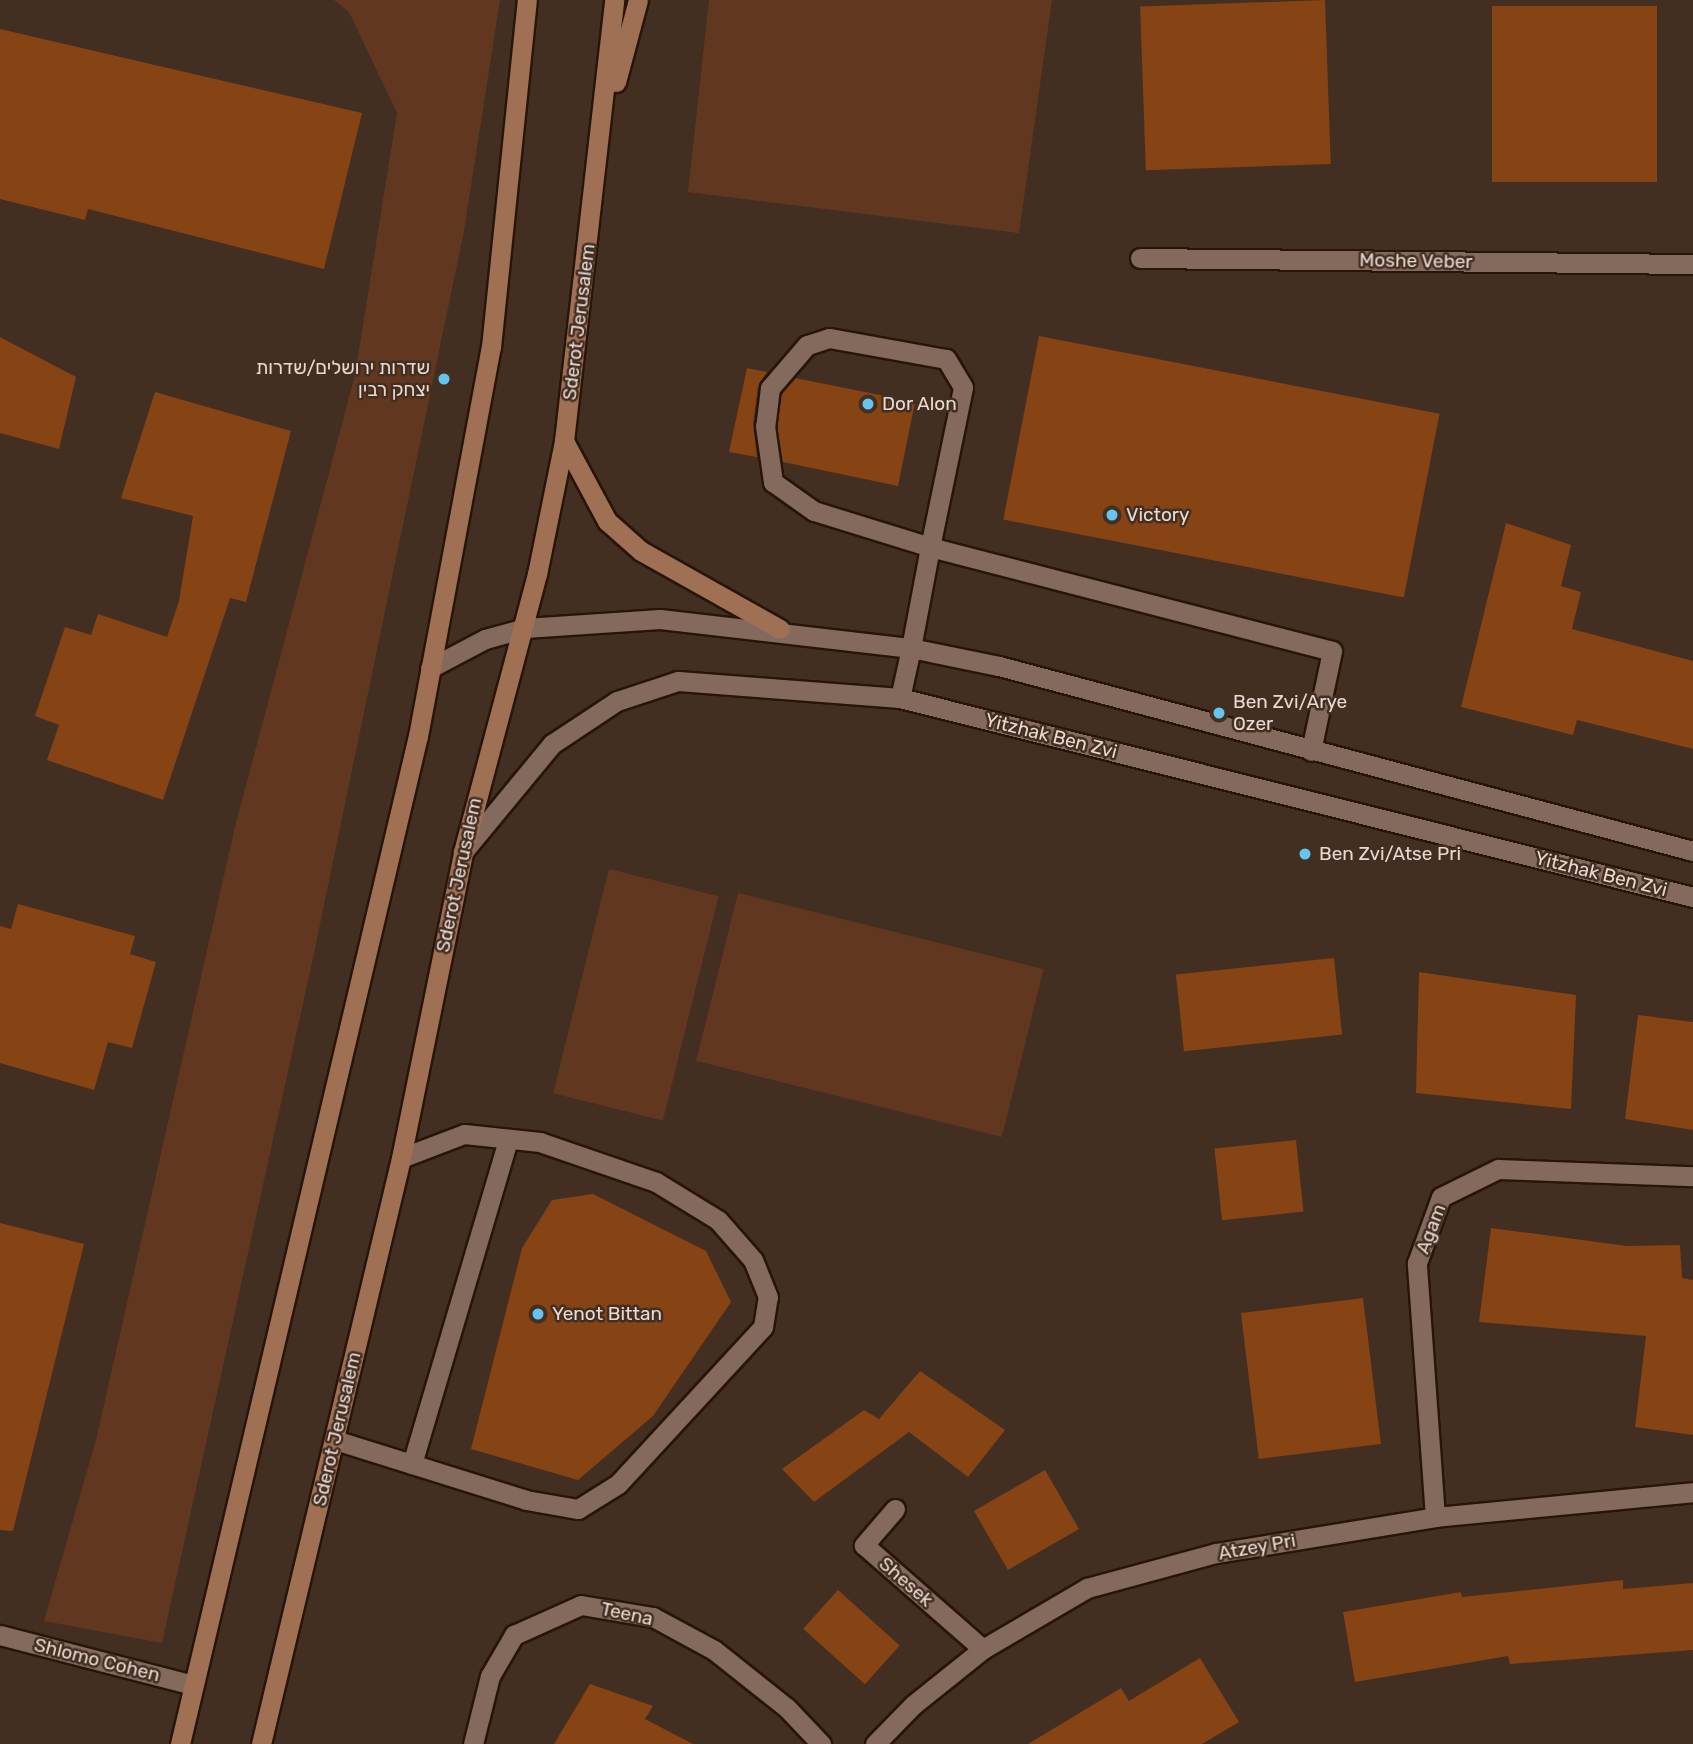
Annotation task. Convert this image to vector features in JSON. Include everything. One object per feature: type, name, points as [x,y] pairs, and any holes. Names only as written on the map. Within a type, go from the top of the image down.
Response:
[{"type":"main road","points":[[180,1744],[430,668],[491,347],[527,0]]},
{"type":"main road","name":"Sderot Jerusalem","points":[[261,1744],[401,1158],[463,852],[525,628],[564,441],[603,130],[614,0]]},
{"type":"main road","points":[[603,130],[638,0]]},
{"type":"main road","points":[[564,441],[607,521],[641,551],[780,629]]},
{"type":"street","name":"Moshe Veber","points":[[1140,258],[1693,264]]},
{"type":"street","points":[[900,698],[911,648],[930,547],[963,387],[946,359],[829,338],[807,345],[770,388],[765,426],[773,482],[814,511],[930,547],[1332,651],[1311,751]]},
{"type":"street","points":[[430,668],[485,639],[525,628],[660,619],[780,629],[911,648],[999,666],[1693,851]]},
{"type":"street","name":"Yitzhak Ben Zvi","points":[[463,852],[552,744],[617,701],[678,681],[900,698],[1693,897]]},
{"type":"street","points":[[335,1440],[526,1500],[578,1508],[618,1485],[763,1327],[768,1297],[753,1260],[718,1220],[656,1181],[540,1142],[464,1134],[401,1158]]},
{"type":"street","points":[[412,1464],[508,1139]]},
{"type":"street","name":"Agam","points":[[1435,1517],[1417,1263],[1441,1198],[1498,1168],[1693,1176]]},
{"type":"street","name":"Atzey Pri","points":[[875,1744],[913,1705],[983,1649],[1087,1588],[1216,1553],[1435,1517],[1693,1492]]},
{"type":"street","name":"Shesek","points":[[895,1509],[864,1545],[983,1649]]},
{"type":"street","name":"Teena","points":[[473,1744],[490,1676],[514,1635],[581,1605],[653,1617],[714,1650],[787,1708],[821,1744]]},
{"type":"street","name":"Shlomo Cohen","points":[[0,1635],[194,1685]]},
{"type":"shaded area","points":[[334,0],[500,0],[464,231],[313,958],[162,1643],[44,1621],[96,1440],[235,827],[355,375],[397,113],[349,12]]},
{"type":"shaded area","points":[[709,0],[1052,0],[1019,233],[688,192]]},
{"type":"shaded area","points":[[609,869],[719,896],[663,1120],[553,1093]]},
{"type":"shaded area","points":[[738,893],[1044,969],[1002,1137],[696,1061]]},
{"type":"building","points":[[1325,0],[1331,164],[1146,170],[1140,6]]},
{"type":"building","points":[[1492,6],[1657,6],[1657,182],[1492,182]]},
{"type":"building","points":[[0,29],[362,113],[324,269],[88,209],[85,220],[0,199]]},
{"type":"building","points":[[1039,336],[1440,414],[1404,597],[1003,520]]},
{"type":"building","points":[[0,337],[76,377],[59,449],[0,433]]},
{"type":"building","points":[[747,368],[767,372],[758,386],[753,424],[757,457],[729,452]]},
{"type":"building","points":[[795,378],[915,402],[898,486],[783,462],[777,426],[782,393]]},
{"type":"building","points":[[155,392],[291,431],[246,602],[230,598],[163,800],[47,760],[59,725],[35,716],[65,627],[91,635],[98,614],[167,637],[179,601],[193,516],[121,498]]},
{"type":"building","points":[[1506,523],[1571,545],[1561,586],[1581,592],[1572,629],[1693,661],[1693,749],[1577,720],[1573,735],[1461,707]]},
{"type":"building","points":[[18,904],[135,936],[130,954],[156,962],[132,1048],[108,1042],[94,1090],[0,1063],[0,926],[11,929]]},
{"type":"building","points":[[1334,958],[1342,1035],[1184,1051],[1176,975]]},
{"type":"building","points":[[1419,972],[1576,995],[1571,1109],[1416,1093]]},
{"type":"building","points":[[1638,1015],[1693,1022],[1693,1130],[1625,1119]]},
{"type":"building","points":[[1296,1140],[1304,1212],[1222,1220],[1214,1149]]},
{"type":"building","points":[[593,1194],[706,1251],[731,1302],[653,1416],[578,1480],[471,1449],[522,1248],[552,1200]]},
{"type":"building","points":[[0,1223],[84,1244],[13,1531],[0,1530]]},
{"type":"building","points":[[1491,1228],[1627,1246],[1680,1245],[1682,1278],[1693,1280],[1693,1435],[1635,1427],[1646,1336],[1479,1322]]},
{"type":"building","points":[[1363,1298],[1381,1444],[1259,1459],[1241,1313]]},
{"type":"building","points":[[920,1371],[1005,1430],[968,1477],[909,1432],[814,1502],[782,1469],[864,1410],[879,1419]]},
{"type":"building","points":[[1045,1470],[1079,1529],[1008,1570],[974,1511]]},
{"type":"building","points":[[1623,1580],[1623,1589],[1693,1583],[1693,1650],[1510,1664],[1508,1656],[1355,1682],[1343,1612],[1461,1592],[1462,1597]]},
{"type":"building","points":[[838,1590],[900,1646],[865,1684],[803,1629]]},
{"type":"building","points":[[1200,1658],[1239,1722],[1202,1744],[1028,1744],[1121,1688],[1129,1701]]},
{"type":"building","points":[[590,1684],[653,1706],[645,1719],[693,1744],[554,1744]]},
{"type":"place","name":"שדרות ירושלים/שדרות יצחק רבין","points":[[444,379]]},
{"type":"place","name":"Dor Alon","points":[[868,404]]},
{"type":"place","name":"Victory","points":[[1112,515]]},
{"type":"place","name":"Ben Zvi/Arye Ozer","points":[[1219,713]]},
{"type":"place","name":"Ben Zvi/Atse Pri","points":[[1305,854]]},
{"type":"place","name":"Yenot Bittan","points":[[538,1314]]}]
